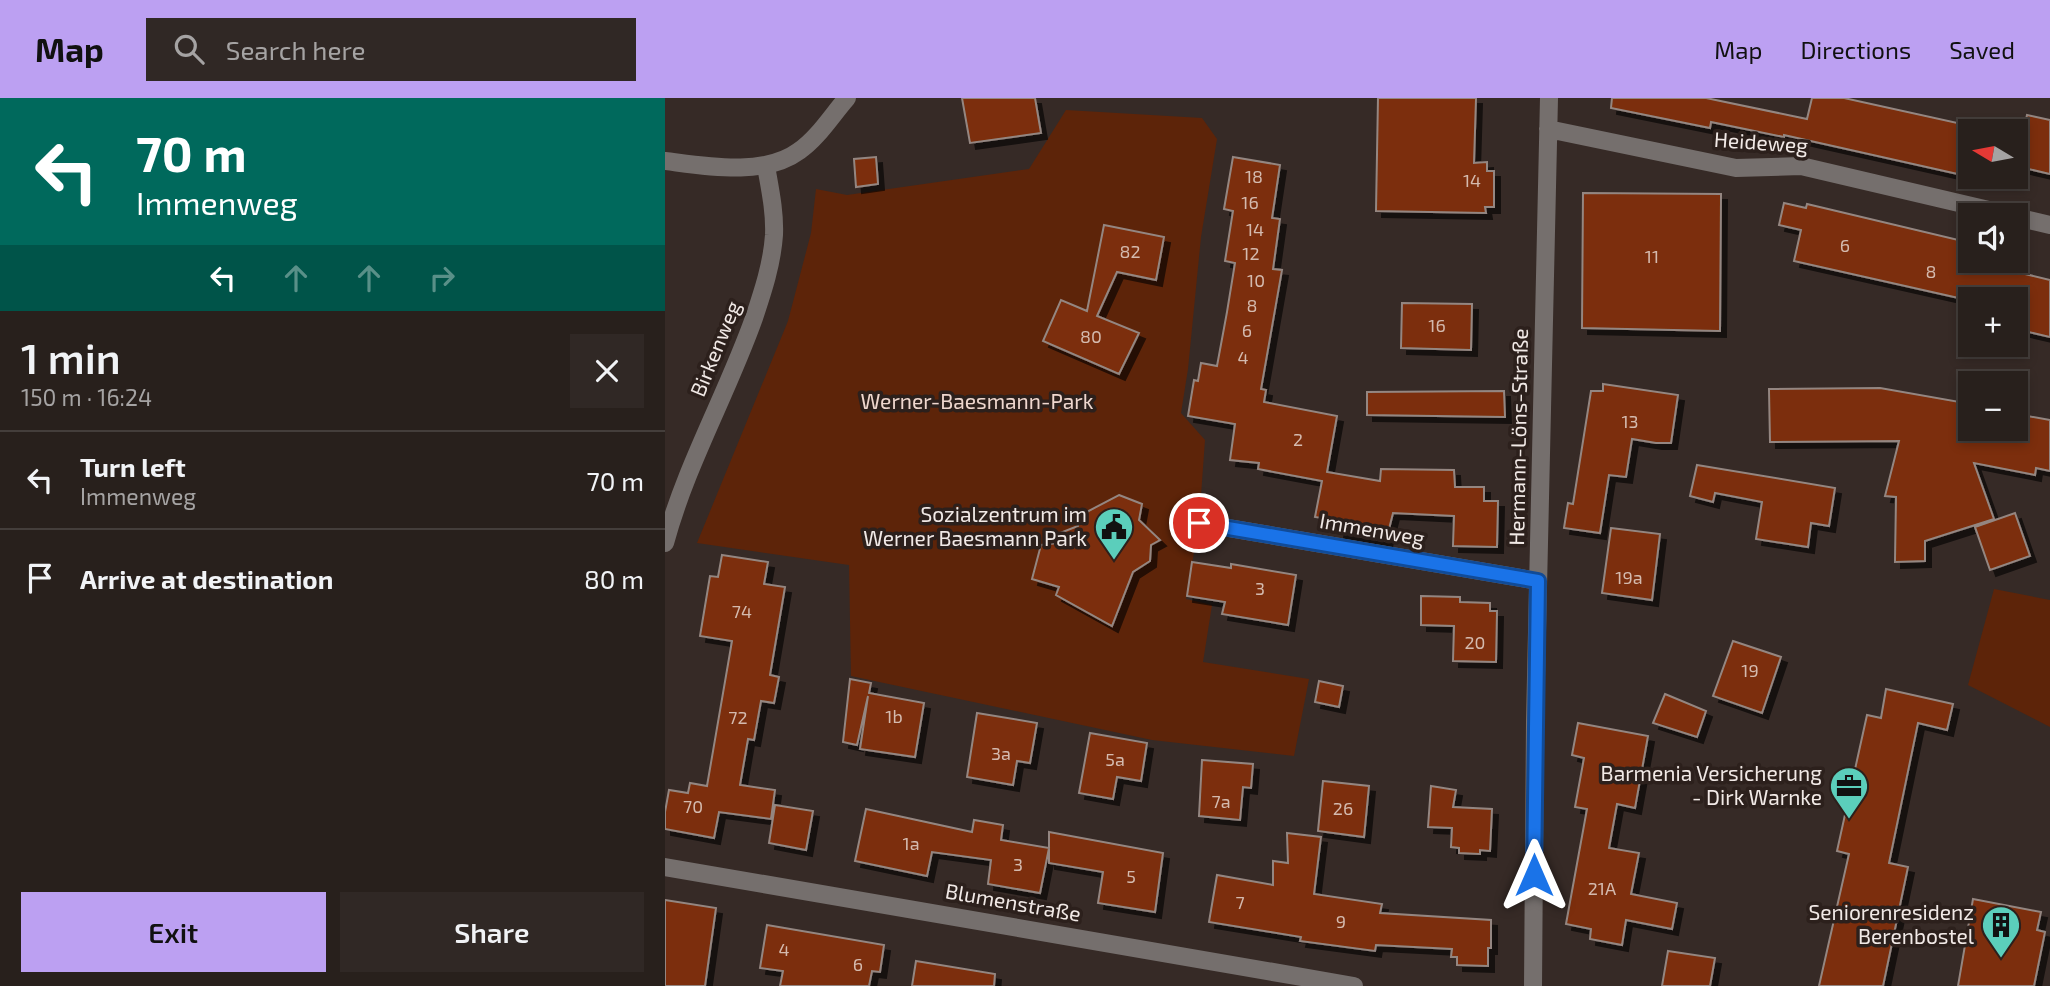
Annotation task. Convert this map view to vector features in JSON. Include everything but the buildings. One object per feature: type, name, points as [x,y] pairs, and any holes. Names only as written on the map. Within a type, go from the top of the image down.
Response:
[{"type":"street","points":[[665,161],[710,167],[766,166],[800,150],[847,98]]},
{"type":"street","name":"Hermann-Löns-Straße","points":[[1533,986],[1538,581],[1549,98]]},
{"type":"street","name":"Heideweg","points":[[1548,129],[1736,168],[1801,166],[1959,203]]},
{"type":"street","name":"Birkenweg","points":[[665,543],[674,510],[745,344],[770,265],[774,233],[773,206],[766,166]]},
{"type":"street","points":[[2028,220],[2050,225]]},
{"type":"street","name":"Immenweg","points":[[1199,523],[1538,581]]},
{"type":"street","name":"Blumenstraße","points":[[665,867],[1354,986]]},
{"type":"green space","name":"Werner-Baesmann-Park","points":[[1066,110],[1202,118],[1217,139],[1201,237],[1181,413],[1205,440],[1199,523],[1186,599],[1212,605],[1203,662],[1309,679],[1294,756],[1152,740],[851,676],[849,565],[697,543],[788,321],[811,233],[816,189],[847,195],[1029,169]]},
{"type":"green space","points":[[1994,589],[2050,600],[2050,727],[1968,685]]},
{"type":"place","name":"Sozialzentrum im Werner Baesmann Park","points":[[1114,561]]},
{"type":"place","name":"Barmenia Versicherung - Dirk Warnke","points":[[1849,820]]},
{"type":"place","name":"Seniorenresidenz Berenbostel","points":[[2001,959]]},
{"type":"route","points":[[1199,523],[1538,581],[1534,875]]}]
